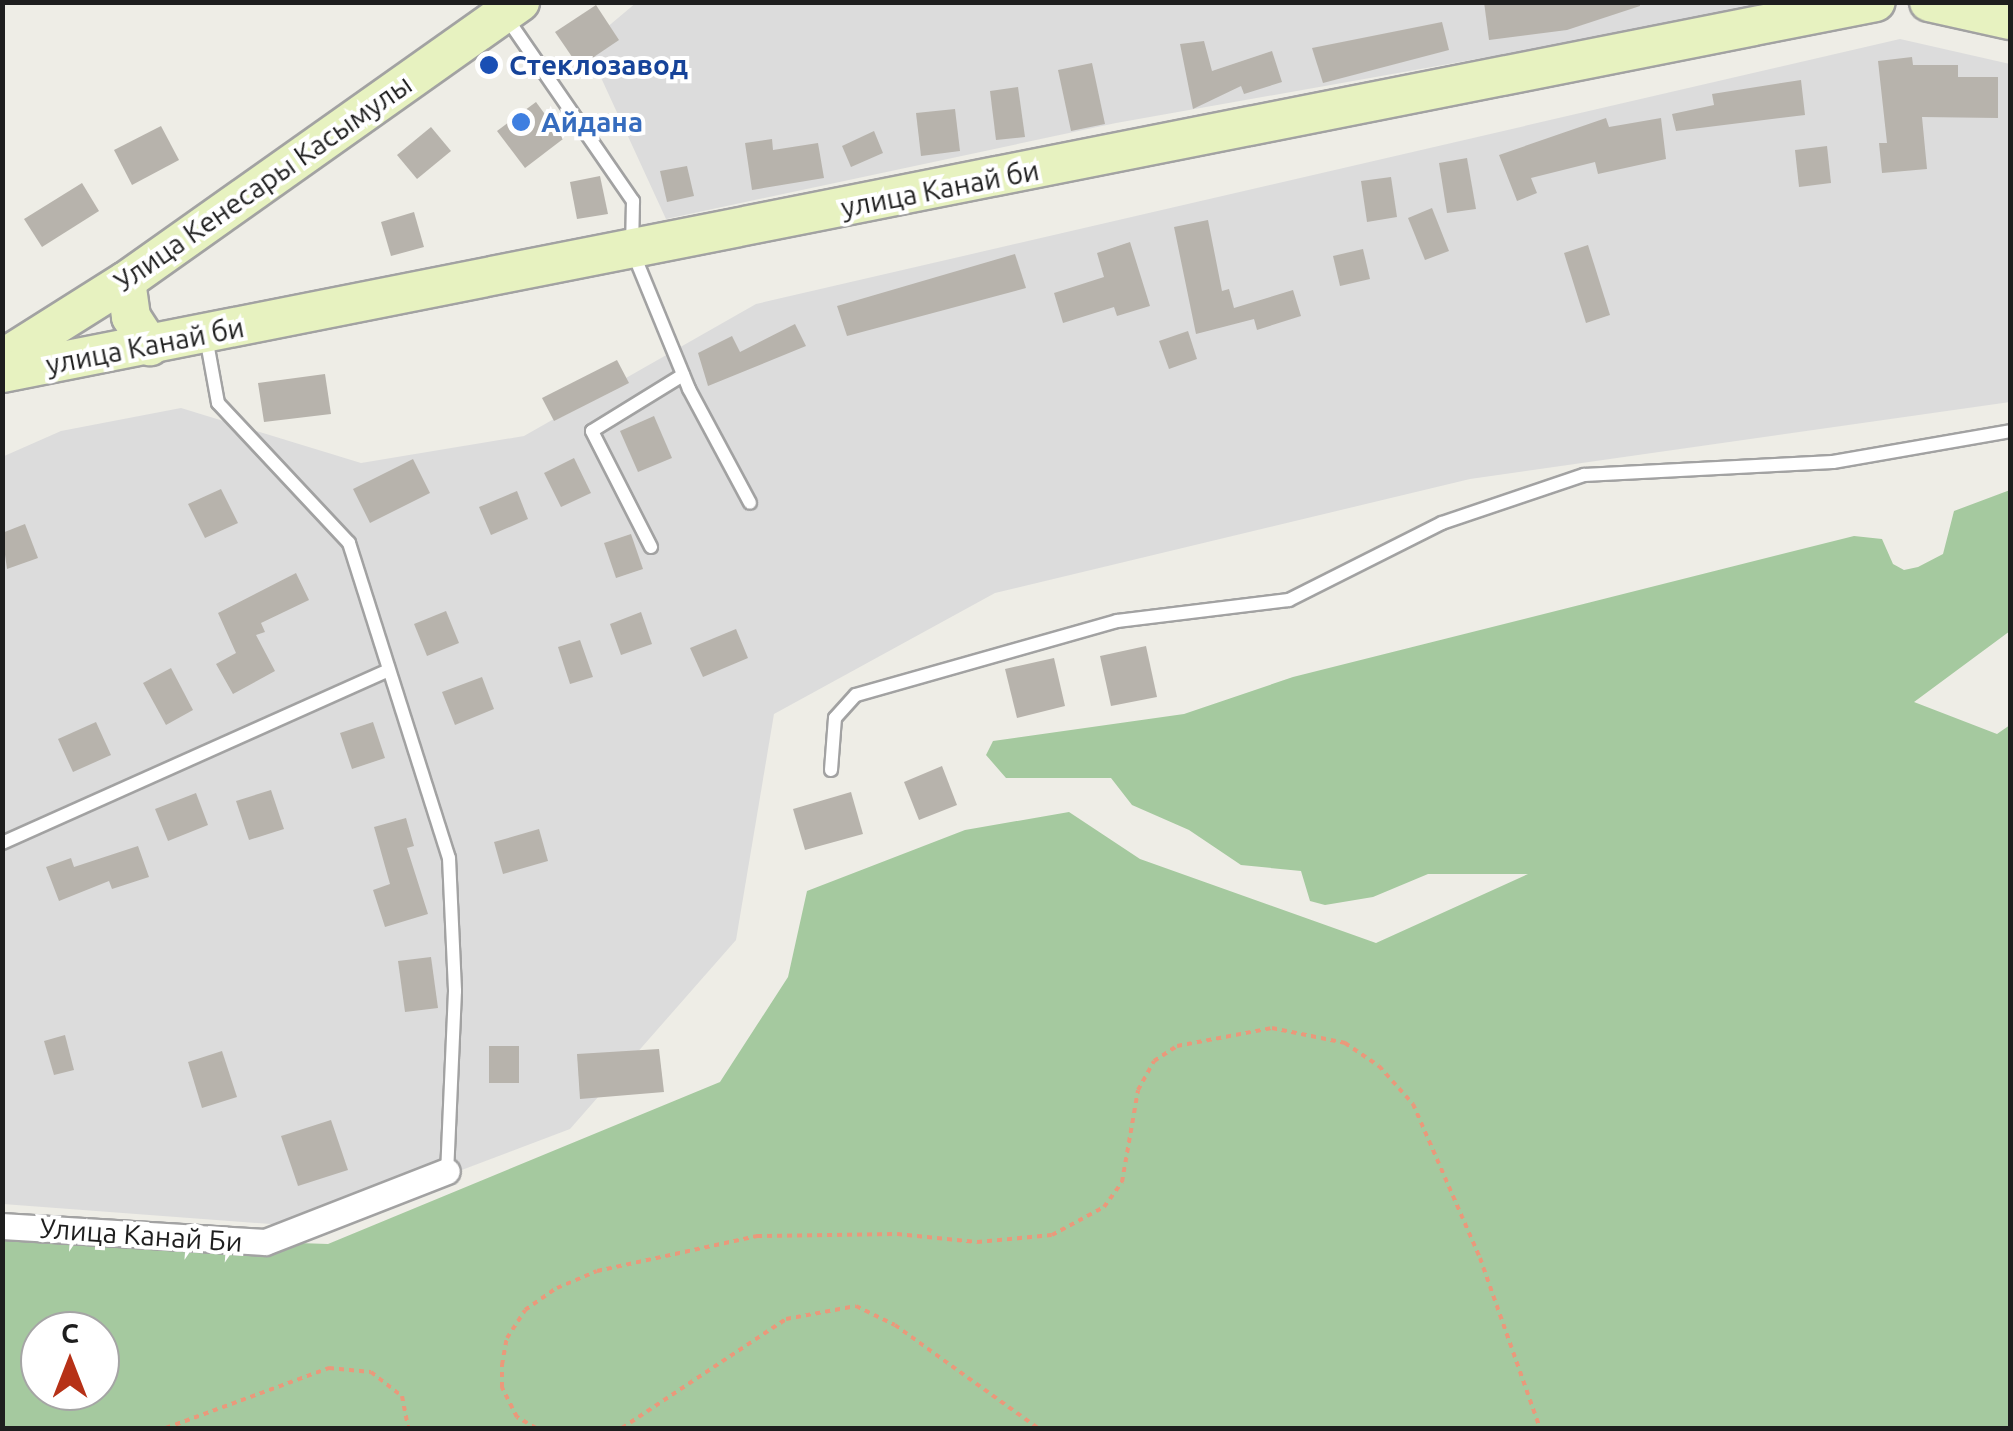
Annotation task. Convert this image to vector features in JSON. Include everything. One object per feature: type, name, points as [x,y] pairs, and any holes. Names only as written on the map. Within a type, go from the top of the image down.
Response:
[{"type":"main road","name":"улица Канай би","points":[[2,373],[1876,2]]},
{"type":"main road","points":[[1930,2],[2010,20]]},
{"type":"main road","name":"Улица Кенесары Касымулы","points":[[2,359],[126,281],[512,8]]},
{"type":"main road","points":[[126,281],[131,317],[150,346]]},
{"type":"street","name":"Улица Канай Би","points":[[2,1226],[264,1242],[447,1171]]},
{"type":"lane","points":[[512,8],[632,201],[632,250],[683,375],[750,503]]},
{"type":"lane","points":[[206,334],[218,403],[349,543],[385,672],[449,858],[455,991],[447,1171]]},
{"type":"lane","points":[[651,547],[592,431],[683,375]]},
{"type":"lane","points":[[830,770],[836,718],[856,695],[1117,621],[1290,600],[1442,523],[1584,474],[1834,462],[2010,431]]},
{"type":"lane","points":[[2,843],[385,672]]},
{"type":"path","points":[[536,1428],[517,1417],[502,1386],[502,1365],[507,1338],[526,1310],[557,1288],[598,1270],[758,1236],[897,1234],[977,1242],[1052,1235],[1104,1207],[1122,1182],[1138,1090],[1154,1061],[1177,1046],[1272,1028],[1345,1044],[1379,1066],[1413,1104],[1480,1258],[1540,1428]]},
{"type":"path","points":[[622,1428],[786,1319],[856,1306],[895,1325],[1038,1428]]},
{"type":"path","points":[[166,1428],[329,1368],[371,1372],[387,1384],[402,1396],[408,1428]]},
{"type":"shaded area","points":[[637,2],[1792,3],[1116,123],[666,219],[586,45]]},
{"type":"shaded area","points":[[1900,39],[2010,64],[2010,402],[1470,479],[995,593],[774,714],[736,940],[570,1129],[311,1227],[3,1204],[2,457],[61,431],[181,408],[361,463],[524,436],[756,304]]},
{"type":"green space","points":[[2010,490],[2010,631],[1914,702],[1997,734],[2010,725],[2010,1428],[3,1428],[3,1233],[328,1244],[720,1082],[788,977],[807,891],[965,830],[1069,812],[1140,859],[1376,943],[1528,874],[1428,874],[1373,897],[1325,905],[1310,901],[1301,871],[1241,865],[1189,830],[1132,805],[1111,778],[1006,778],[986,755],[993,741],[1184,714],[1293,677],[1854,536],[1882,539],[1893,564],[1904,570],[1943,554],[1954,511]]},
{"type":"building","points":[[1484,2],[1640,2],[1640,6],[1567,30],[1489,40]]},
{"type":"building","points":[[596,5],[619,40],[579,67],[555,32]]},
{"type":"building","points":[[1442,22],[1449,50],[1323,83],[1312,48]]},
{"type":"building","points":[[1204,41],[1212,71],[1272,51],[1282,82],[1244,94],[1241,86],[1193,109],[1180,44]]},
{"type":"building","points":[[1912,57],[1913,65],[1958,65],[1958,77],[1998,77],[1998,118],[1922,117],[1927,169],[1882,173],[1879,143],[1887,143],[1878,61]]},
{"type":"building","points":[[1092,63],[1105,124],[1071,131],[1058,70]]},
{"type":"building","points":[[1801,80],[1805,115],[1676,131],[1672,114],[1714,105],[1712,94]]},
{"type":"building","points":[[1018,87],[1025,137],[996,140],[990,91]]},
{"type":"building","points":[[536,102],[563,139],[525,168],[497,131]]},
{"type":"building","points":[[955,109],[960,151],[921,156],[916,113]]},
{"type":"building","points":[[1606,118],[1609,127],[1661,118],[1666,159],[1598,174],[1595,162],[1531,178],[1537,193],[1517,201],[1499,155]]},
{"type":"building","points":[[161,126],[179,160],[132,185],[114,150]]},
{"type":"building","points":[[431,127],[451,151],[417,179],[397,155]]},
{"type":"building","points":[[874,131],[883,153],[851,167],[842,146]]},
{"type":"building","points":[[772,139],[773,150],[818,143],[824,178],[752,190],[745,143]]},
{"type":"building","points":[[1827,146],[1831,183],[1799,187],[1795,150]]},
{"type":"building","points":[[1467,158],[1476,209],[1447,213],[1439,163]]},
{"type":"building","points":[[687,166],[694,196],[667,202],[660,171]]},
{"type":"building","points":[[600,176],[608,214],[577,219],[570,182]]},
{"type":"building","points":[[1391,177],[1397,217],[1367,222],[1361,181]]},
{"type":"building","points":[[82,183],[99,211],[42,247],[24,219]]},
{"type":"building","points":[[1432,208],[1449,251],[1425,260],[1408,218]]},
{"type":"building","points":[[414,212],[424,247],[391,256],[381,222]]},
{"type":"building","points":[[1208,220],[1222,291],[1229,289],[1234,308],[1293,290],[1301,316],[1257,330],[1254,319],[1196,334],[1174,227]]},
{"type":"building","points":[[1130,242],[1150,306],[1117,316],[1114,307],[1063,323],[1054,293],[1104,277],[1097,253]]},
{"type":"building","points":[[1588,245],[1610,315],[1586,323],[1564,253]]},
{"type":"building","points":[[1363,249],[1370,279],[1340,286],[1333,256]]},
{"type":"building","points":[[1015,254],[1026,288],[847,336],[837,306]]},
{"type":"building","points":[[795,324],[806,346],[708,386],[698,353],[732,336],[740,352]]},
{"type":"building","points":[[1188,331],[1197,359],[1169,369],[1159,341]]},
{"type":"building","points":[[617,360],[629,383],[554,421],[542,398]]},
{"type":"building","points":[[325,374],[331,414],[264,422],[258,383]]},
{"type":"building","points":[[654,416],[672,458],[638,472],[620,431]]},
{"type":"building","points":[[574,458],[591,493],[561,507],[544,473]]},
{"type":"building","points":[[413,459],[430,493],[370,523],[353,489]]},
{"type":"building","points":[[221,489],[238,523],[205,538],[188,504]]},
{"type":"building","points":[[517,491],[528,519],[491,535],[479,507]]},
{"type":"building","points":[[25,524],[38,558],[7,569],[2,533]]},
{"type":"building","points":[[631,534],[643,569],[616,578],[604,543]]},
{"type":"building","points":[[296,573],[309,600],[261,623],[265,632],[256,635],[275,671],[233,694],[216,664],[236,653],[218,613]]},
{"type":"building","points":[[446,611],[459,643],[427,656],[414,624]]},
{"type":"building","points":[[641,612],[652,644],[621,655],[610,624]]},
{"type":"building","points":[[736,629],[748,658],[703,677],[690,648]]},
{"type":"building","points":[[580,640],[593,677],[570,684],[558,647]]},
{"type":"building","points":[[1146,646],[1157,697],[1111,706],[1100,656]]},
{"type":"building","points":[[1054,658],[1065,706],[1017,718],[1005,669]]},
{"type":"building","points":[[171,668],[193,710],[166,725],[143,683]]},
{"type":"building","points":[[482,677],[494,709],[455,725],[442,692]]},
{"type":"building","points":[[96,722],[111,755],[73,772],[58,739]]},
{"type":"building","points":[[373,722],[385,758],[352,769],[340,733]]},
{"type":"building","points":[[942,766],[957,805],[919,820],[904,782]]},
{"type":"building","points":[[271,790],[284,829],[249,840],[236,801]]},
{"type":"building","points":[[851,792],[863,834],[805,850],[793,809]]},
{"type":"building","points":[[196,793],[208,825],[168,841],[155,809]]},
{"type":"building","points":[[406,818],[414,846],[407,848],[428,914],[385,927],[373,890],[390,884],[374,827]]},
{"type":"building","points":[[539,829],[548,861],[503,874],[494,842]]},
{"type":"building","points":[[138,846],[149,877],[112,889],[109,881],[59,901],[46,867],[71,858],[74,867]]},
{"type":"building","points":[[431,957],[438,1008],[405,1012],[398,961]]},
{"type":"building","points":[[65,1035],[74,1070],[54,1075],[44,1041]]},
{"type":"building","points":[[489,1046],[519,1046],[519,1083],[489,1083]]},
{"type":"building","points":[[659,1049],[664,1092],[580,1099],[577,1054]]},
{"type":"building","points":[[222,1051],[237,1097],[202,1108],[188,1062]]},
{"type":"building","points":[[331,1120],[348,1170],[298,1186],[281,1136]]},
{"type":"place","name":"Стеклозавод","points":[[489,65]]},
{"type":"place","name":"Айдана","points":[[521,122]]}]
